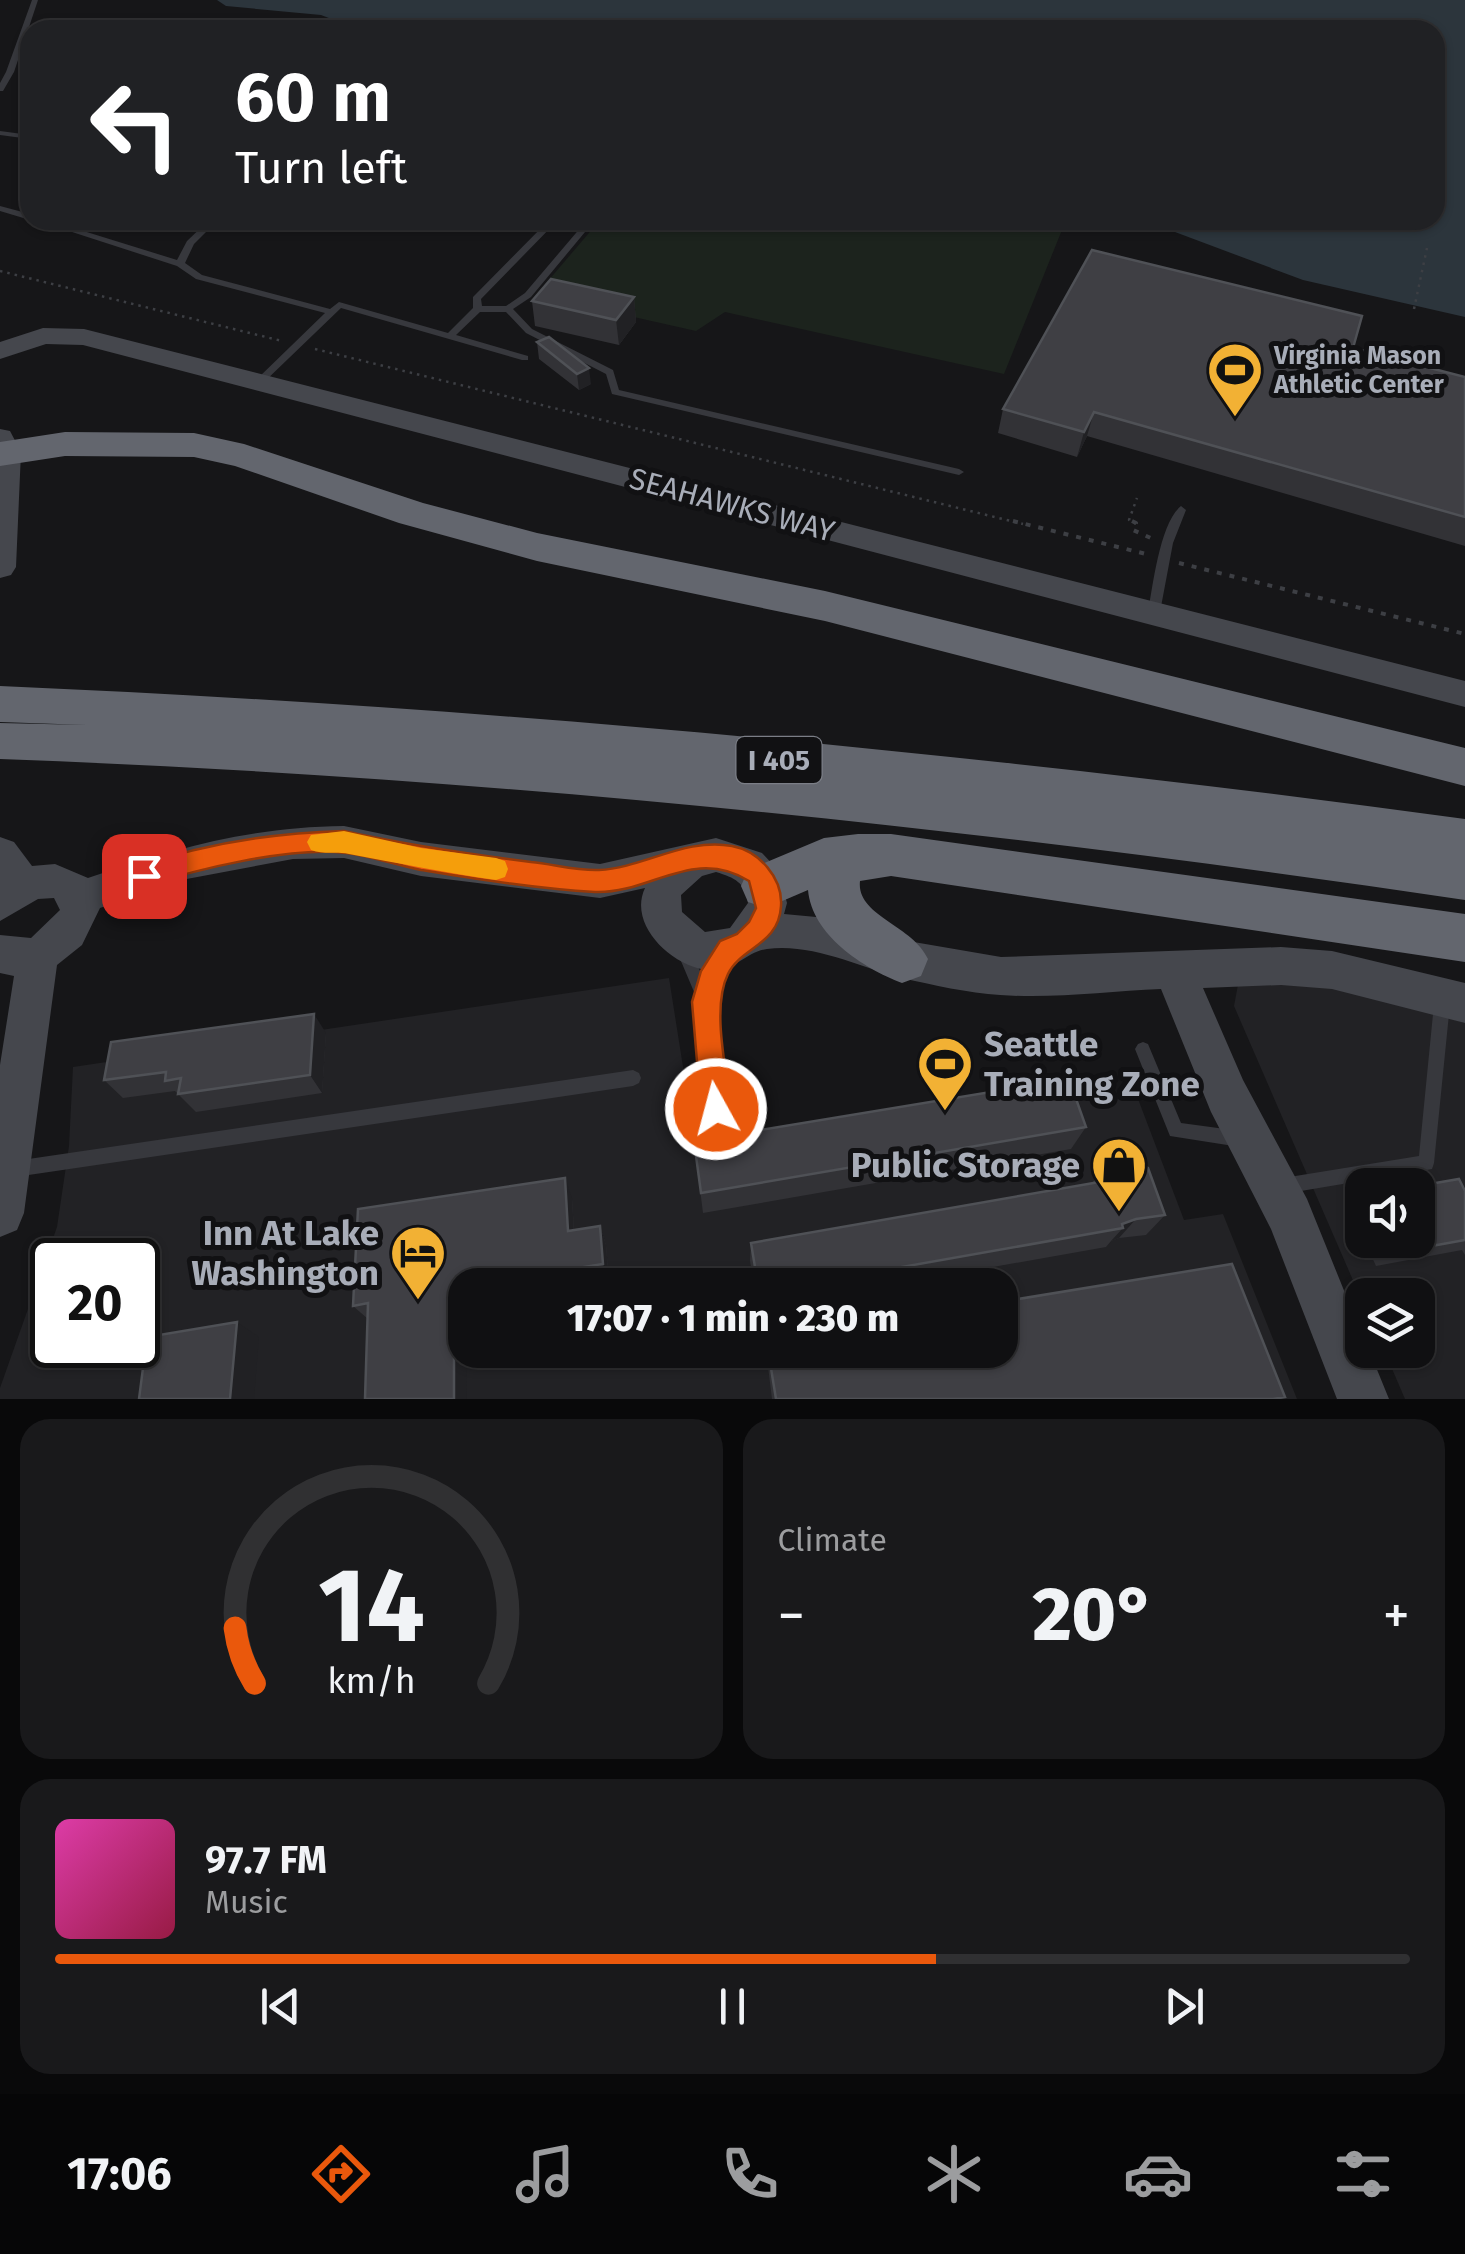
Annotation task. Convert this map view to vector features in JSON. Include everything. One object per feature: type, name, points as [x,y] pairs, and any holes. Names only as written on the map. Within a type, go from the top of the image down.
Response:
[{"type":"highway","points":[[2,448],[194,444],[244,456],[413,514],[537,547],[825,606],[1465,767]]},
{"type":"highway","name":"I 405","points":[[0,704],[88,725],[1001,816],[1465,878]]},
{"type":"highway","name":"I 405","points":[[0,740],[88,725],[392,726],[1033,785],[1465,840]]},
{"type":"highway","points":[[858,855],[836,870],[833,895],[847,921],[902,959]]},
{"type":"highway","points":[[756,915],[824,859],[891,855],[1465,938]]},
{"type":"street","name":"SEAHAWKS WAY","points":[[0,351],[43,336],[71,335],[1465,694]]},
{"type":"street","points":[[0,567],[2,448]]},
{"type":"street","points":[[80,898],[176,864],[293,843],[344,842],[421,859],[600,881],[700,856],[732,857],[758,873],[756,915],[711,951],[600,881]]},
{"type":"street","points":[[670,926],[664,884],[685,862]]},
{"type":"street","points":[[4,1192],[19,954],[66,936],[80,910],[80,898],[65,882],[8,881]]},
{"type":"street","points":[[756,915],[902,959],[1001,976],[1173,967],[1332,970],[1454,1000]]},
{"type":"street","points":[[1173,967],[1248,1140],[1275,1188],[1363,1399]]},
{"type":"lane","points":[[0,89],[20,43]]},
{"type":"lane","points":[[70,230],[180,264],[200,277],[332,312]]},
{"type":"lane","points":[[180,264],[190,243],[204,230]]},
{"type":"lane","points":[[478,310],[476,299],[544,230]]},
{"type":"lane","points":[[450,336],[478,310],[508,309],[528,295],[582,230]]},
{"type":"lane","points":[[259,382],[339,304],[525,358]]},
{"type":"lane","points":[[508,309],[529,331],[610,372],[615,392],[959,472]]},
{"type":"lane","points":[[1154,612],[1167,544],[1181,510]]},
{"type":"lane","points":[[716,1109],[706,1002],[714,971],[756,915]]},
{"type":"lane","points":[[670,926],[706,1002]]},
{"type":"lane","points":[[1275,1188],[1426,1163],[1454,1000]]},
{"type":"lane","points":[[1143,1049],[1176,1130],[1248,1140]]},
{"type":"lane","points":[[4,1192],[633,1078]]},
{"type":"path","points":[[1414,310],[1427,248]]},
{"type":"path","points":[[0,271],[291,343]]},
{"type":"path","points":[[309,348],[1148,555]]},
{"type":"path","points":[[1134,530],[1136,523],[1128,520],[1136,498]]},
{"type":"path","points":[[1179,563],[1465,634]]},
{"type":"shaded area","points":[[217,0],[1465,0],[1465,317],[1303,280],[1170,230],[1445,230],[1445,20],[334,20],[321,15],[226,6]]},
{"type":"shaded area","points":[[591,230],[1062,230],[1004,374],[725,312],[696,331],[536,295]]},
{"type":"shaded area","points":[[1274,965],[1465,1023],[1465,1399],[1405,1399],[1392,1368],[1435,1368],[1435,1278],[1352,1278],[1234,1006],[1240,974]]},
{"type":"shaded area","points":[[669,978],[698,1162],[1135,1091],[1184,1220],[1223,1214],[1297,1399],[0,1399],[0,1388],[30,1303],[30,1368],[160,1368],[160,1238],[53,1238],[69,1146],[73,1067]]},
{"type":"building","name":"Virginia Mason Athletic Center","points":[[1092,250],[1362,316],[1353,348],[1465,377],[1465,517],[1094,412],[1084,432],[1003,409]]},
{"type":"building","points":[[551,279],[634,297],[616,320],[532,301]]},
{"type":"building","points":[[549,337],[589,368],[577,374],[537,342]]},
{"type":"building","points":[[314,1014],[310,1075],[178,1094],[181,1078],[165,1081],[166,1072],[104,1080],[111,1042]]},
{"type":"building","points":[[1069,1079],[1086,1127],[701,1193],[694,1141]]},
{"type":"building","points":[[1138,1164],[1148,1168],[1165,1215],[1136,1219],[1122,1224],[1123,1228],[896,1268],[755,1268],[751,1243],[1105,1181],[1102,1170]]},
{"type":"building","name":"Inn At Lake Washington","points":[[565,1178],[568,1231],[600,1226],[603,1264],[578,1268],[448,1268],[448,1368],[454,1368],[454,1399],[365,1399],[368,1303],[353,1306],[358,1209]]},
{"type":"building","points":[[1459,1179],[1465,1191],[1465,1240],[1435,1245],[1435,1183]]},
{"type":"building","points":[[1232,1264],[1285,1397],[776,1399],[771,1368],[1018,1368],[1018,1299]]},
{"type":"building","points":[[237,1322],[230,1399],[139,1399],[143,1368],[160,1368],[160,1335]]},
{"type":"slow traffic","points":[[320,842],[344,842],[421,859],[496,869]]},
{"type":"place","name":"Virginia Mason Athletic Center","points":[[1235,419]]},
{"type":"place","name":"Seattle Training Zone","points":[[945,1113]]},
{"type":"place","name":"Public Storage","points":[[1119,1214]]},
{"type":"place","name":"Inn At Lake Washington","points":[[418,1302]]},
{"type":"route","points":[[144,876],[176,864],[293,843],[344,842],[421,859],[600,881],[700,856],[732,857],[758,873],[766,886],[768,908],[759,930],[746,942],[729,949],[714,971],[706,1002],[716,1109]]}]
